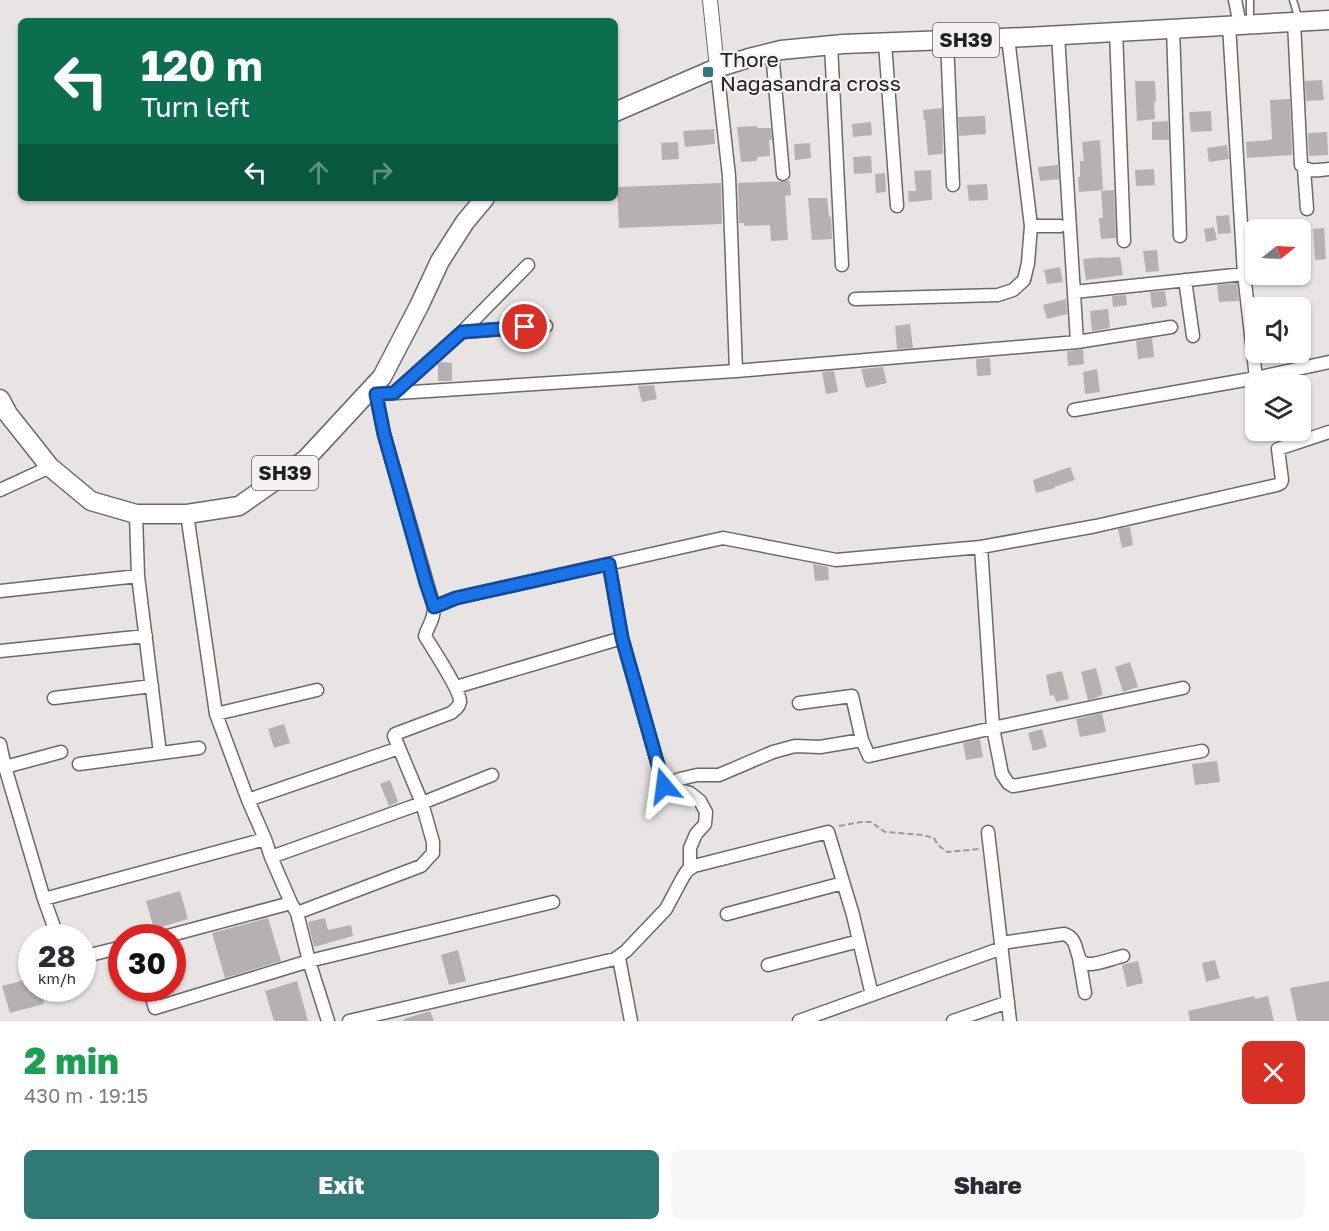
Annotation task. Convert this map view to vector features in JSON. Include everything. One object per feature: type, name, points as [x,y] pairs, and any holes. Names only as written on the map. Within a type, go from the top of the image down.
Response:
[{"type":"main road","name":"SH39","points":[[618,111],[717,68],[772,52],[831,45],[1008,38],[1329,20]]},
{"type":"main road","name":"SH39","points":[[3,410],[50,467],[91,501],[136,514],[187,514],[239,506],[306,459],[371,394],[419,306],[440,261],[465,222],[482,201]]},
{"type":"street","points":[[710,0],[729,176],[736,371]]},
{"type":"street","points":[[1235,0],[1240,25],[1244,274],[1256,375]]},
{"type":"street","points":[[1297,22],[1301,165],[1304,169],[1307,209]]},
{"type":"street","points":[[1173,28],[1180,236]]},
{"type":"street","points":[[1116,31],[1124,241]]},
{"type":"street","points":[[1058,35],[1077,342]]},
{"type":"street","points":[[855,299],[998,295],[1013,290],[1024,280],[1031,226],[1008,38]]},
{"type":"street","points":[[947,40],[953,185]]},
{"type":"street","points":[[885,43],[897,206]]},
{"type":"street","points":[[831,45],[842,265]]},
{"type":"street","points":[[772,52],[783,174]]},
{"type":"street","points":[[1304,169],[1329,169]]},
{"type":"street","points":[[1031,226],[1060,226]]},
{"type":"street","points":[[394,393],[462,332],[528,265]]},
{"type":"street","points":[[1074,292],[1244,274]]},
{"type":"street","points":[[1185,280],[1193,336]]},
{"type":"street","points":[[462,332],[546,326]]},
{"type":"street","points":[[186,932],[294,908],[421,866],[433,854],[433,842],[422,803],[395,740],[395,734],[451,713],[460,703],[456,687],[425,636],[434,617],[434,607],[371,394],[736,371],[1077,342],[1171,327]]},
{"type":"street","points":[[1270,375],[1329,362]]},
{"type":"street","points":[[1074,410],[1245,380]]},
{"type":"street","points":[[434,607],[456,598],[723,538],[836,560],[981,547],[1096,526],[1277,485],[1282,480],[1278,449],[1329,432]]},
{"type":"street","points":[[0,489],[50,467]]},
{"type":"street","points":[[136,514],[138,576],[160,753]]},
{"type":"street","points":[[187,514],[216,714],[248,800],[294,908],[328,1021]]},
{"type":"street","points":[[981,547],[993,728],[1002,774],[1008,783],[1013,786],[1202,751]]},
{"type":"street","points":[[609,564],[622,638],[664,786]]},
{"type":"street","points":[[0,591],[138,576]]},
{"type":"street","points":[[0,651],[146,636]]},
{"type":"street","points":[[456,687],[622,638]]},
{"type":"street","points":[[54,698],[152,687]]},
{"type":"street","points":[[799,703],[852,696],[861,740],[869,756],[1183,688]]},
{"type":"street","points":[[216,714],[318,690]]},
{"type":"street","points":[[664,786],[697,775],[719,775],[774,752],[795,746],[820,747],[861,740]]},
{"type":"street","points":[[0,744],[53,924]]},
{"type":"street","points":[[79,764],[199,748]]},
{"type":"street","points":[[248,800],[399,748]]},
{"type":"street","points":[[5,767],[61,752]]},
{"type":"street","points":[[271,857],[422,803],[492,775]]},
{"type":"street","points":[[664,786],[690,793],[700,801],[706,812],[705,824],[696,834],[690,848],[690,869]]},
{"type":"street","points":[[349,1021],[619,958],[666,909],[683,877],[694,866],[828,831],[872,995]]},
{"type":"street","points":[[988,832],[1011,1021]]},
{"type":"street","points":[[44,899],[266,839]]},
{"type":"street","points":[[727,915],[843,883]]},
{"type":"street","points":[[186,999],[309,961],[553,902]]},
{"type":"street","points":[[799,1021],[1002,946],[1064,934],[1071,936],[1075,941],[1085,993]]},
{"type":"street","points":[[768,965],[859,941]]},
{"type":"street","points":[[1078,958],[1089,964],[1123,956]]},
{"type":"street","points":[[619,958],[631,1021]]},
{"type":"street","points":[[153,1002],[155,1008],[175,1002]]},
{"type":"street","points":[[953,1021],[1008,1002]]},
{"type":"lane","points":[[1240,25],[1250,0]]},
{"type":"lane","points":[[1293,0],[1297,22]]},
{"type":"path","points":[[828,831],[852,823],[871,822],[885,832],[934,838],[946,852],[991,848]]},
{"type":"building","points":[[1322,80],[1324,100],[1306,101],[1305,81]]},
{"type":"building","points":[[1135,81],[1155,81],[1155,119],[1137,121]]},
{"type":"building","points":[[1290,99],[1292,155],[1247,158],[1246,142],[1271,140],[1272,138],[1270,100]]},
{"type":"building","points":[[942,108],[943,154],[928,155],[923,110]]},
{"type":"building","points":[[1211,111],[1212,131],[1191,132],[1189,112]]},
{"type":"building","points":[[985,116],[986,134],[959,136],[958,117]]},
{"type":"building","points":[[1168,121],[1169,140],[1152,140],[1152,122]]},
{"type":"building","points":[[871,122],[872,135],[853,137],[852,124]]},
{"type":"building","points":[[757,126],[757,128],[771,128],[770,156],[757,157],[757,161],[741,162],[737,127]]},
{"type":"building","points":[[714,129],[715,144],[685,147],[683,131]]},
{"type":"building","points":[[1327,132],[1328,155],[1309,156],[1308,133]]},
{"type":"building","points":[[1100,140],[1103,190],[1079,192],[1080,161],[1084,161],[1082,142]]},
{"type":"building","points":[[678,142],[679,159],[662,160],[661,143]]},
{"type":"building","points":[[810,143],[811,158],[795,160],[794,144]]},
{"type":"building","points":[[1227,145],[1229,159],[1209,162],[1207,148]]},
{"type":"building","points":[[871,156],[872,173],[854,174],[853,157]]},
{"type":"building","points":[[1058,165],[1059,179],[1040,181],[1038,167]]},
{"type":"building","points":[[1154,169],[1155,185],[1136,186],[1135,170]]},
{"type":"building","points":[[931,170],[932,200],[909,202],[908,191],[916,191],[914,171]]},
{"type":"building","points":[[885,173],[886,192],[876,193],[875,174]]},
{"type":"building","points":[[790,181],[791,195],[785,196],[788,240],[771,241],[770,225],[744,226],[744,223],[739,223],[738,183]]},
{"type":"building","points":[[721,183],[722,224],[619,228],[618,187]]},
{"type":"building","points":[[987,184],[988,200],[969,201],[967,185]]},
{"type":"building","points":[[1114,190],[1116,238],[1101,239],[1099,218],[1103,218],[1101,191]]},
{"type":"building","points":[[808,198],[827,198],[832,239],[812,240]]},
{"type":"building","points":[[1229,215],[1231,233],[1218,234],[1216,216]]},
{"type":"building","points":[[1214,227],[1217,240],[1206,242],[1204,229]]},
{"type":"building","points":[[1324,228],[1326,259],[1315,260],[1313,229]]},
{"type":"building","points":[[1157,250],[1159,271],[1146,272],[1143,251]]},
{"type":"building","points":[[1120,257],[1123,275],[1086,280],[1083,259]]},
{"type":"building","points":[[1060,267],[1063,282],[1047,284],[1044,270]]},
{"type":"building","points":[[1237,283],[1239,301],[1219,302],[1217,285]]},
{"type":"building","points":[[1165,291],[1167,306],[1152,308],[1150,292]]},
{"type":"building","points":[[1126,295],[1127,305],[1113,307],[1112,296]]},
{"type":"building","points":[[1066,299],[1067,314],[1047,319],[1043,305]]},
{"type":"building","points":[[1108,309],[1110,328],[1092,331],[1090,311]]},
{"type":"building","points":[[910,324],[913,348],[897,349],[895,326]]},
{"type":"building","points":[[1152,338],[1154,357],[1138,359],[1136,341]]},
{"type":"building","points":[[1083,349],[1084,364],[1068,366],[1067,351]]},
{"type":"building","points":[[990,358],[991,375],[977,376],[976,359]]},
{"type":"building","points":[[452,363],[452,381],[438,381],[438,364]]},
{"type":"building","points":[[883,367],[887,383],[866,388],[861,369]]},
{"type":"building","points":[[1097,369],[1100,392],[1085,394],[1083,372]]},
{"type":"building","points":[[834,371],[838,392],[826,394],[822,372]]},
{"type":"building","points":[[654,385],[657,399],[642,402],[638,386]]},
{"type":"building","points":[[1070,467],[1075,480],[1036,493],[1033,480]]},
{"type":"building","points":[[1130,527],[1133,545],[1122,548],[1118,529]]},
{"type":"building","points":[[813,564],[828,567],[829,580],[815,581]]},
{"type":"building","points":[[1130,662],[1138,687],[1123,692],[1115,667]]},
{"type":"building","points":[[1096,668],[1103,695],[1088,700],[1081,672]]},
{"type":"building","points":[[1062,671],[1069,699],[1056,702],[1054,695],[1050,696],[1046,675]]},
{"type":"building","points":[[1102,713],[1106,732],[1080,737],[1076,719]]},
{"type":"building","points":[[284,724],[290,743],[274,748],[268,729]]},
{"type":"building","points":[[1042,729],[1047,747],[1033,751],[1028,733]]},
{"type":"building","points":[[980,739],[983,757],[966,760],[963,743]]},
{"type":"building","points":[[1217,761],[1220,782],[1195,785],[1192,764]]},
{"type":"building","points":[[390,780],[398,802],[389,806],[380,784]]},
{"type":"building","points":[[180,891],[188,919],[171,924],[153,924],[146,901]]},
{"type":"building","points":[[268,918],[281,961],[225,978],[212,933]]},
{"type":"building","points":[[325,918],[328,930],[351,925],[353,936],[314,947],[308,922]]},
{"type":"building","points":[[458,950],[466,981],[449,985],[441,955]]},
{"type":"building","points":[[1215,960],[1220,978],[1206,982],[1202,963]]},
{"type":"building","points":[[1138,961],[1143,983],[1127,987],[1122,965]]},
{"type":"building","points":[[297,981],[308,1021],[274,1021],[265,991]]},
{"type":"building","points":[[1329,981],[1329,1021],[1297,1021],[1290,988]]},
{"type":"building","points":[[18,982],[18,1002],[44,1002],[44,1004],[10,1013],[2,986]]},
{"type":"building","points":[[1254,996],[1255,999],[1268,996],[1274,1021],[1190,1021],[1188,1011]]},
{"type":"building","points":[[430,1011],[434,1021],[404,1021],[404,1019]]},
{"type":"place","name":"Thore Nagasandra cross","points":[[708,72]]},
{"type":"route","points":[[525,327],[462,332],[394,393],[376,394],[384,434],[426,583],[434,607],[456,598],[609,564],[622,638],[664,786]]}]
